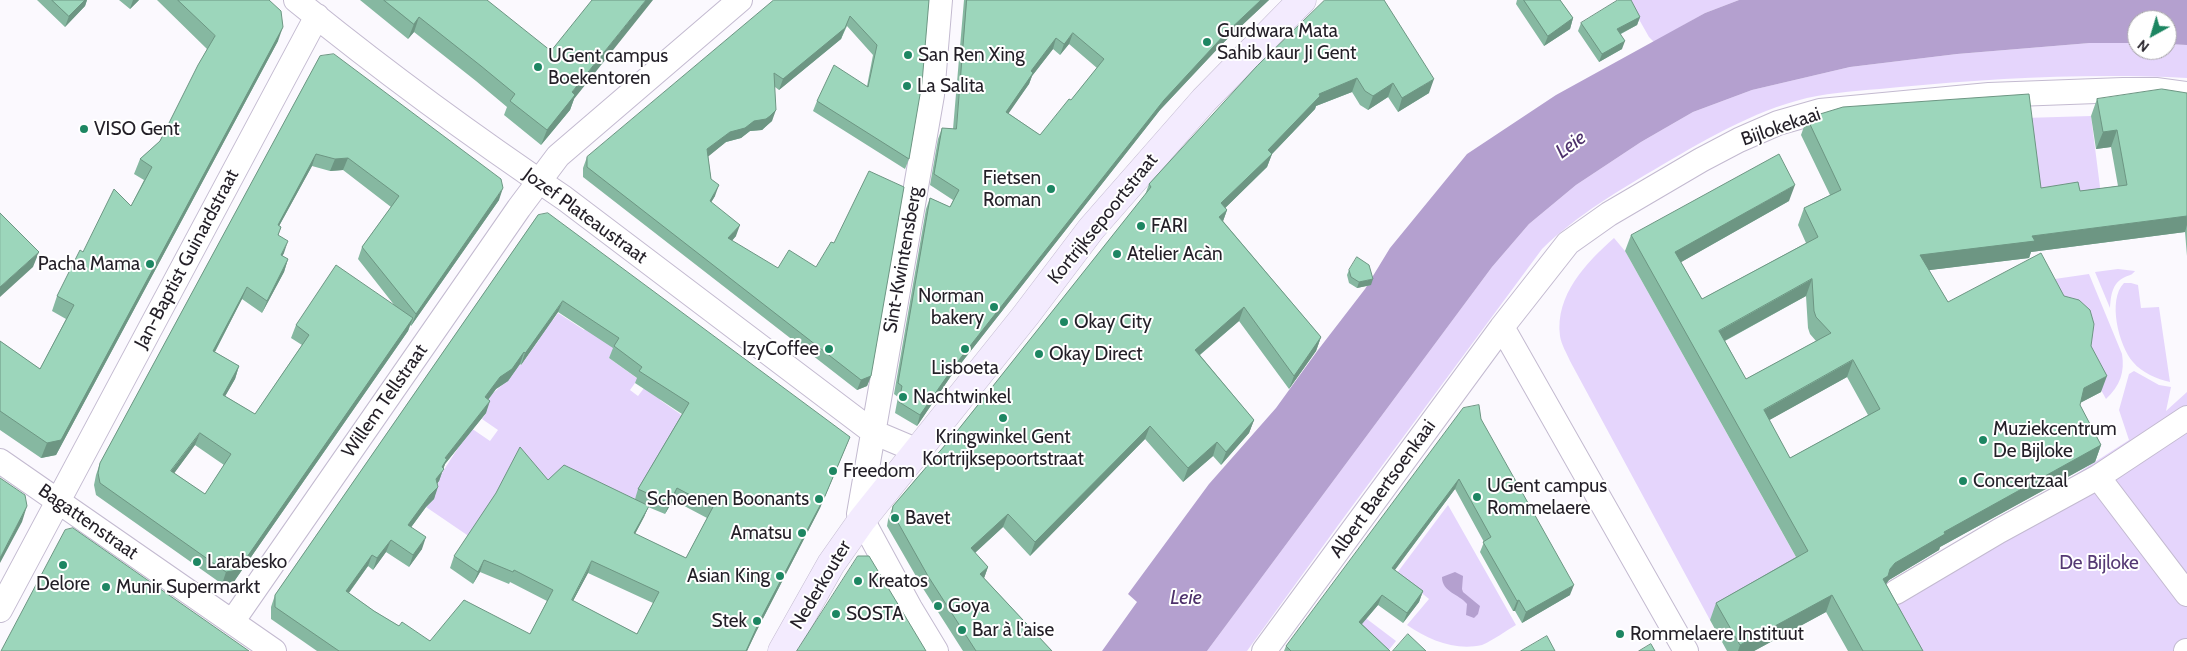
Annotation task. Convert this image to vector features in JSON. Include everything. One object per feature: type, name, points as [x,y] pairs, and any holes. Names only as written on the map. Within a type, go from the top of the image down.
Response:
[{"type":"street","name":"Jozef Plateaustraat","points":[[296,0],[423,98],[564,198],[873,432]]},
{"type":"street","name":"Willem Tellstraat","points":[[232,622],[558,156],[740,0]]},
{"type":"street","name":"Sint-Kwintensberg","points":[[862,520],[860,514],[873,432],[932,95],[940,0]]},
{"type":"street","name":"Kortrijksepoortstraat","points":[[862,520],[1026,315],[1091,229],[1204,100],[1302,0]]},
{"type":"street","name":"Jan-Baptist Guinardstraat","points":[[0,610],[317,16]]},
{"type":"street","name":"Bijlokekaai","points":[[1502,327],[1568,243],[1610,214],[1701,160],[1778,123],[1820,111],[1989,95],[2123,90],[2156,90],[2187,94]]},
{"type":"street","points":[[1502,327],[1686,651]]},
{"type":"street","name":"Albert Baertsoenkaai","points":[[1264,651],[1502,327]]},
{"type":"street","points":[[1896,592],[1999,531],[2098,476],[2187,418]]},
{"type":"street","points":[[873,432],[918,451]]},
{"type":"street","name":"Bagattenstraat","points":[[0,460],[274,651]]},
{"type":"street","points":[[2098,476],[2187,594]]},
{"type":"street","points":[[862,520],[936,651]]},
{"type":"street","name":"Nederkouter","points":[[782,651],[831,564],[862,520]]},
{"type":"green space","points":[[1628,0],[1739,0],[1705,13],[1654,42],[1649,37]]},
{"type":"green space","points":[[2090,43],[2127,43],[2127,60],[2177,60],[2177,44],[2187,45],[2187,78],[2079,76],[2007,79],[1900,87],[1817,96],[1777,107],[1757,115],[1680,154],[1600,203],[1542,249],[1247,651],[1207,651],[1492,267],[1529,224],[1576,185],[1641,142],[1693,112],[1752,90],[1850,67],[1957,54]]},
{"type":"green space","points":[[2091,116],[2101,195],[2033,190],[2024,118]]},
{"type":"green space","points":[[1614,238],[1625,251],[1802,568],[1710,620],[1570,361],[1560,336],[1562,307],[1575,281],[1583,269]]},
{"type":"green space","points":[[2118,269],[2135,271],[2117,283],[2112,294],[2110,308],[2095,272]]},
{"type":"green space","points":[[2089,274],[2122,354],[2122,373],[2115,389],[2106,399],[2041,281]]},
{"type":"green space","points":[[2124,283],[2138,285],[2141,308],[2159,307],[2170,382],[2155,377],[2141,369],[2133,362],[2123,345],[2117,323],[2116,300]]},
{"type":"green space","points":[[543,313],[553,320],[558,313],[584,330],[591,322],[615,349],[609,358],[638,379],[630,390],[638,396],[647,384],[662,393],[660,400],[683,416],[629,509],[491,504],[470,537],[426,507],[434,499],[433,494],[439,481],[438,479],[471,428],[490,441],[498,430],[482,419],[486,413],[479,408],[491,393],[510,378],[514,360],[521,365],[539,340]]},
{"type":"green space","name":"De Bijloke","points":[[2134,371],[2159,385],[2171,387],[2166,411],[2187,392],[2187,651],[1907,651],[1889,589],[1944,559],[2129,440],[2119,410],[2129,374]]},
{"type":"green space","points":[[1448,505],[1516,625],[1482,645],[1462,647],[1443,643],[1433,640],[1407,625],[1429,599],[1397,573]]},
{"type":"green space","points":[[1359,613],[1396,641],[1388,651],[1341,651]]},
{"type":"water","name":"Leie","points":[[1739,0],[2187,0],[2187,45],[2177,44],[2177,10],[2127,10],[2127,43],[2090,43],[1957,54],[1850,67],[1752,90],[1693,112],[1641,142],[1576,185],[1529,224],[1492,267],[1207,651],[1102,651],[1137,602],[1128,594],[1209,484],[1276,408],[1365,289],[1390,248],[1467,154],[1556,95],[1705,13]]},
{"type":"water","points":[[1455,572],[1463,576],[1463,592],[1480,606],[1478,614],[1474,618],[1466,615],[1467,604],[1448,589],[1443,582],[1442,577]]},
{"type":"building","points":[[52,0],[85,0],[69,16]]},
{"type":"building","points":[[178,0],[269,0],[281,11],[283,27],[61,440],[47,443],[0,411],[0,341],[40,369],[74,305],[57,296],[80,250],[83,252],[114,189],[131,206],[152,167],[140,159],[160,141],[198,65],[215,36]]},
{"type":"building","points":[[384,0],[487,0],[551,51],[592,0],[646,0],[572,92],[575,95],[547,130],[510,101],[515,94],[481,66],[419,17],[414,24]]},
{"type":"building","points":[[774,0],[929,0],[922,83],[909,159],[817,101],[834,65],[868,87],[877,45],[850,16],[845,28],[783,79],[774,73],[776,110],[770,116],[766,119],[754,121],[745,128],[730,132],[707,149],[711,179],[719,185],[710,201],[740,225],[728,238],[778,268],[789,250],[816,267],[831,242],[834,243],[869,171],[904,187],[871,376],[861,380],[587,167],[587,157]]},
{"type":"building","points":[[967,0],[1261,0],[1226,33],[1164,100],[955,365],[920,415],[899,402],[902,386],[898,383],[930,198],[950,207],[959,190],[934,174],[942,128],[956,129]],"holes":[[[1073,33],[1104,59],[1040,135],[1006,112],[1033,73],[1031,71],[1056,38],[1064,44]]]},
{"type":"building","points":[[1325,0],[1384,0],[1434,79],[1402,98],[1393,83],[1373,96],[1365,91],[1357,78],[1319,94],[1320,96],[1268,150],[1272,154],[1221,203],[1227,210],[1219,217],[1321,337],[1294,376],[1244,307],[1195,350],[1254,420],[1226,452],[1217,442],[1188,468],[1150,426],[1035,542],[1008,514],[971,548],[988,567],[980,574],[1052,651],[976,651],[928,576],[892,512],[893,506],[958,430],[1151,187],[1149,184],[1257,66]]},
{"type":"building","points":[[1524,0],[1560,0],[1573,18],[1548,36]]},
{"type":"building","points":[[1618,0],[1631,0],[1640,17],[1617,29],[1625,41],[1602,54],[1581,23]]},
{"type":"building","points":[[334,54],[501,179],[503,188],[416,314],[362,247],[399,196],[348,158],[335,159],[316,154],[278,225],[281,227],[278,235],[288,241],[281,255],[288,259],[267,301],[247,287],[213,351],[239,366],[223,395],[255,414],[309,335],[296,325],[336,265],[413,318],[238,570],[226,572],[100,483],[98,473],[100,463],[320,56]],"holes":[[[200,433],[231,454],[205,494],[171,471]]]},
{"type":"building","points":[[2162,89],[2187,93],[2187,216],[2032,236],[2035,241],[1920,255],[1948,302],[2041,253],[2064,296],[2079,300],[2090,310],[2094,324],[2091,346],[2107,376],[2084,388],[2080,405],[2101,445],[1944,532],[1945,534],[1895,563],[1890,569],[1888,576],[1883,579],[1923,651],[1863,651],[1832,595],[1740,645],[1716,603],[1808,551],[1631,235],[1779,154],[1795,185],[1675,252],[1702,299],[1818,237],[1804,208],[1841,190],[1807,118],[1843,107],[2029,94],[2041,188],[2078,182],[2080,191],[2127,185],[2117,130],[2103,132],[2097,99]],"holes":[[[1812,279],[1816,317],[1831,333],[1746,379],[1719,331]],[[1853,360],[1880,409],[1790,458],[1764,410]]]},
{"type":"building","points":[[0,213],[39,252],[0,287]]},
{"type":"building","points":[[548,213],[850,437],[825,496],[760,620],[746,651],[339,651],[275,607],[275,595],[538,215]],"holes":[[[563,301],[619,338],[614,346],[642,367],[639,371],[689,403],[638,489],[669,503],[677,488],[713,507],[686,558],[634,533],[649,506],[564,465],[548,480],[520,447],[496,493],[454,556],[478,572],[484,560],[513,572],[514,570],[553,590],[530,634],[464,600],[430,641],[402,622],[399,626],[346,591],[372,555],[377,558],[391,540],[413,555],[426,537],[408,525],[438,487],[436,479],[444,469],[442,467],[447,459],[445,458],[490,401],[485,397],[500,377],[512,369]],[[592,561],[659,592],[637,634],[572,600]]]},
{"type":"building","points":[[1357,257],[1369,265],[1373,279],[1359,282],[1351,277],[1349,270]]},
{"type":"building","points":[[1479,405],[1481,419],[1574,585],[1526,612],[1519,600],[1517,601],[1483,542],[1491,537],[1459,479],[1392,568],[1423,591],[1407,613],[1382,595],[1359,622],[1390,651],[1291,651],[1286,646],[1463,408]]},
{"type":"building","points":[[0,478],[25,495],[27,506],[0,558]]},
{"type":"building","points":[[73,528],[249,651],[1,651],[65,530]]},
{"type":"building","points":[[858,556],[869,556],[926,651],[797,651]]},
{"type":"building","points":[[1408,634],[1426,651],[1393,651]]},
{"type":"building","points":[[1547,636],[1555,651],[1521,651]]},
{"type":"building","points":[[1651,644],[1655,651],[1639,651]]},
{"type":"place","name":"Gurdwara Mata Sahib kaur Ji Gent","points":[[1207,42]]},
{"type":"place","name":"San Ren Xing","points":[[908,55]]},
{"type":"place","name":"UGent campus Boekentoren","points":[[538,67]]},
{"type":"place","name":"La Salita","points":[[907,86]]},
{"type":"place","name":"VISO Gent","points":[[84,129]]},
{"type":"place","name":"Fietsen Roman","points":[[1051,189]]},
{"type":"place","name":"FARI","points":[[1141,226]]},
{"type":"place","name":"Atelier Acàn","points":[[1117,254]]},
{"type":"place","name":"Pacha Mama","points":[[150,264]]},
{"type":"place","name":"Norman bakery","points":[[994,307]]},
{"type":"place","name":"Okay City","points":[[1064,322]]},
{"type":"place","name":"IzyCoffee","points":[[829,349]]},
{"type":"place","name":"Lisboeta","points":[[965,349]]},
{"type":"place","name":"Okay Direct","points":[[1039,354]]},
{"type":"place","name":"Nachtwinkel","points":[[903,397]]},
{"type":"place","name":"Kringwinkel Gent Kortrijksepoortstraat","points":[[1003,418]]},
{"type":"place","name":"Muziekcentrum De Bijloke","points":[[1983,440]]},
{"type":"place","name":"Freedom","points":[[833,471]]},
{"type":"place","name":"Concertzaal","points":[[1963,481]]},
{"type":"place","name":"UGent campus Rommelaere","points":[[1477,497]]},
{"type":"place","name":"Schoenen Boonants","points":[[819,499]]},
{"type":"place","name":"Bavet","points":[[895,518]]},
{"type":"place","name":"Amatsu","points":[[802,533]]},
{"type":"place","name":"Larabesko","points":[[197,562]]},
{"type":"place","name":"Delore","points":[[63,565]]},
{"type":"place","name":"Asian King","points":[[780,576]]},
{"type":"place","name":"Kreatos","points":[[858,581]]},
{"type":"place","name":"Munir Supermarkt","points":[[106,587]]},
{"type":"place","name":"Goya","points":[[938,606]]},
{"type":"place","name":"SOSTA","points":[[836,614]]},
{"type":"place","name":"Stek","points":[[757,621]]},
{"type":"place","name":"Bar à l'aise","points":[[962,630]]},
{"type":"place","name":"Rommelaere Instituut","points":[[1620,634]]}]
